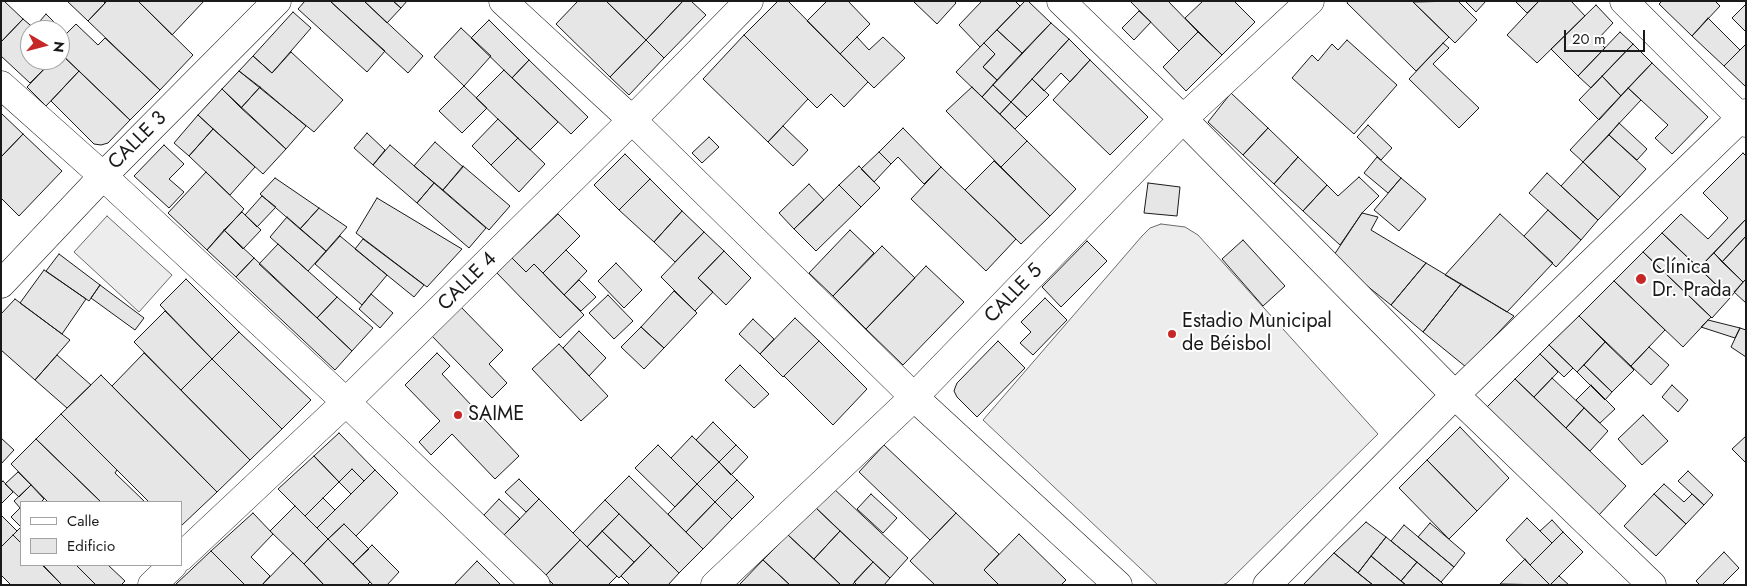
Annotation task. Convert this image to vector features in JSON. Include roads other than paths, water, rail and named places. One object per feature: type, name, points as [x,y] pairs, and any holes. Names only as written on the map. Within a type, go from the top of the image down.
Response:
[{"type":"street","name":"CALLE 3","points":[[1,284],[103,176],[277,1]]},
{"type":"street","points":[[503,1],[632,120],[914,397],[1118,585]]},
{"type":"street","name":"CALLE 4","points":[[182,556],[346,402],[632,120],[749,1]]},
{"type":"street","points":[[1061,1],[1184,119],[1455,395],[1652,585]]},
{"type":"street","name":"CALLE 5","points":[[715,585],[914,397],[1184,119],[1310,1]]},
{"type":"street","points":[[1267,585],[1455,395],[1744,118],[1624,1]]},
{"type":"street","points":[[1,85],[103,176],[346,402],[536,585]]},
{"type":"street","points":[[152,585],[172,566]]},
{"type":"place","name":"Clínica Dr. Prada","points":[[1641,279]]},
{"type":"place","name":"Estadio Municipal de Béisbol","points":[[1172,334]]},
{"type":"place","name":"SAIME","points":[[458,415]]}]
